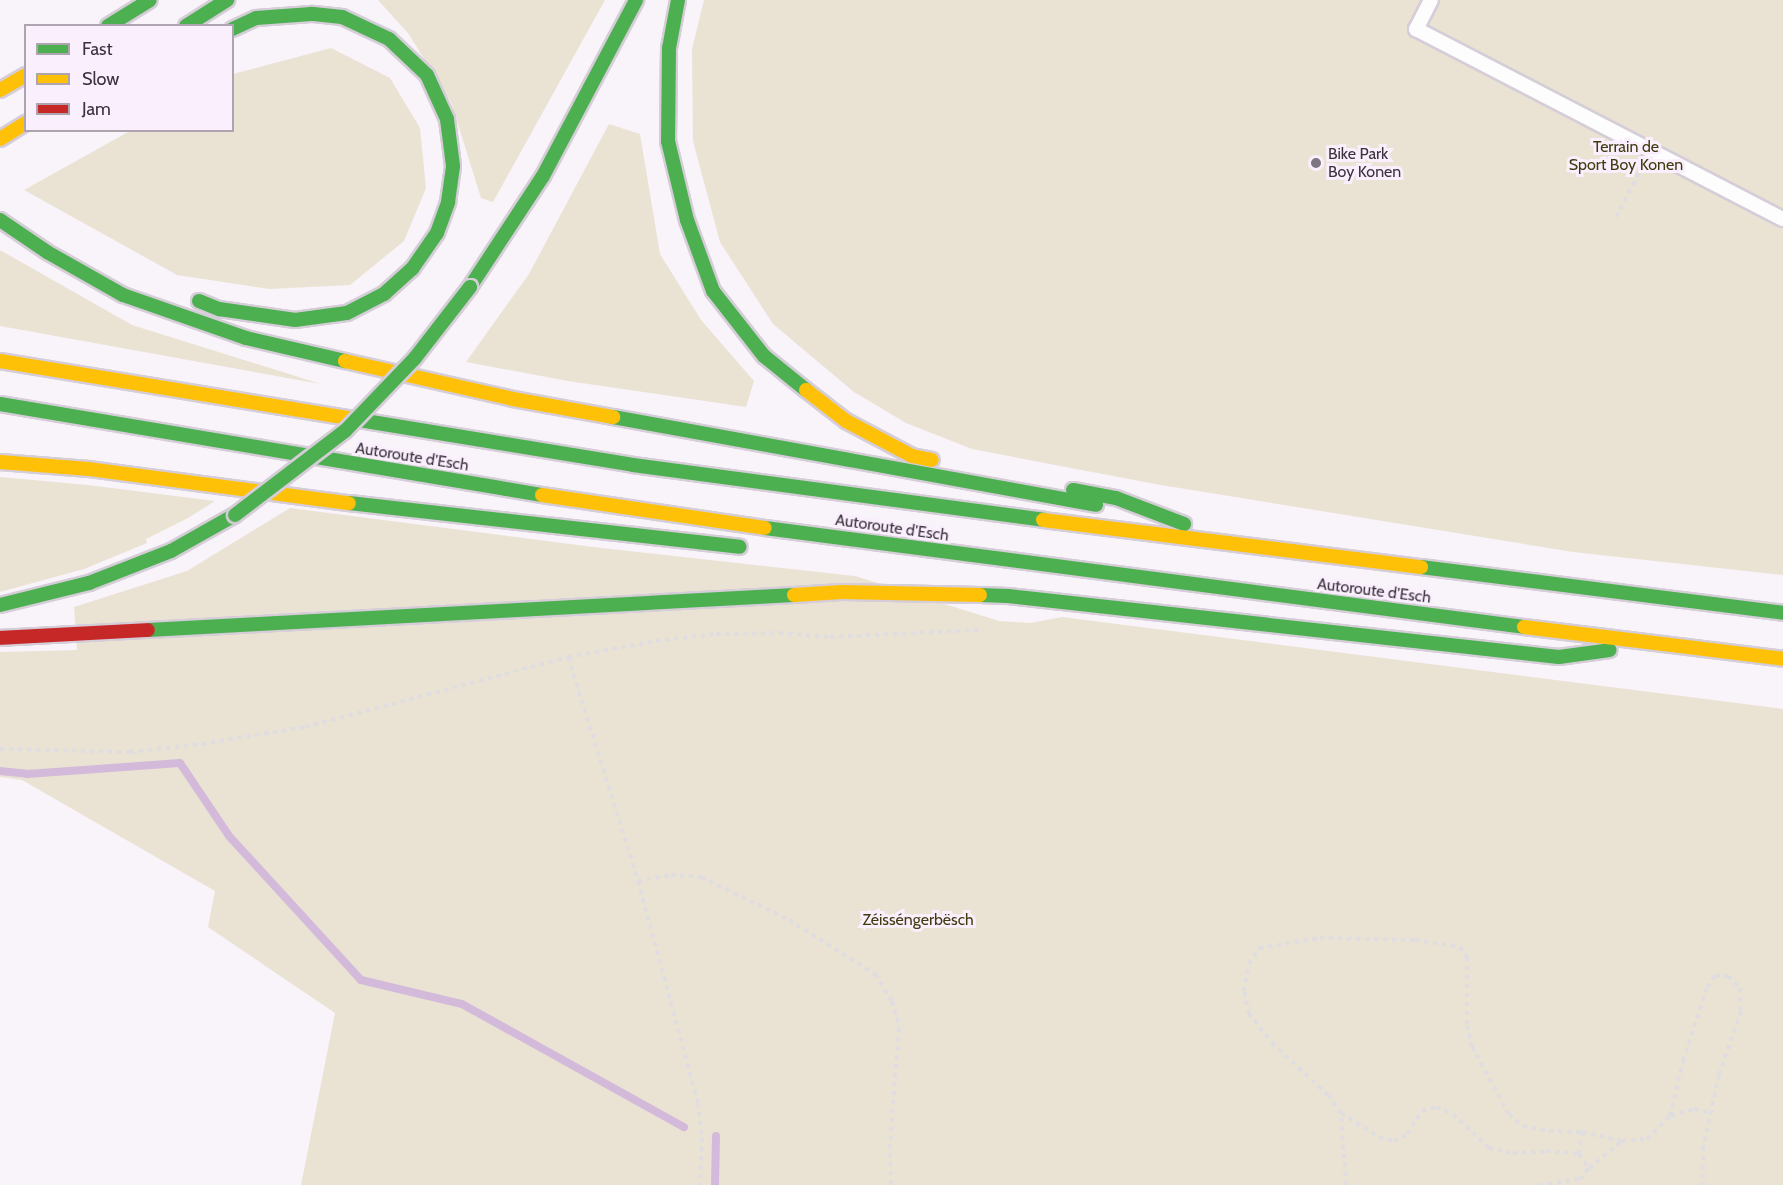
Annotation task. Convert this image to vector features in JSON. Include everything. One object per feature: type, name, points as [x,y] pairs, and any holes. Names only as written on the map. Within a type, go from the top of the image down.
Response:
[{"type":"highway","points":[[111,24],[150,0]]},
{"type":"highway","points":[[189,24],[227,0]]},
{"type":"highway","points":[[0,605],[89,583],[171,551],[235,515],[345,431],[415,358],[470,287],[543,176],[636,0]]},
{"type":"highway","points":[[678,0],[669,48],[668,141],[673,164],[687,220],[713,291],[764,356],[846,421],[912,456],[1116,498],[1230,543]]},
{"type":"highway","points":[[188,297],[219,309],[295,320],[347,313],[384,294],[412,269],[437,233],[448,202],[453,166],[447,119],[427,75],[389,39],[342,17],[311,14],[256,18],[234,28]]},
{"type":"highway","points":[[0,90],[24,76]]},
{"type":"highway","points":[[0,139],[24,124]]},
{"type":"highway","points":[[0,220],[46,252],[123,295],[246,338],[513,399],[1110,508],[1230,543]]},
{"type":"highway","name":"Autoroute d'Esch","points":[[0,361],[633,465],[1783,613]]},
{"type":"highway","name":"Autoroute d'Esch","points":[[0,404],[631,510],[1190,585],[1783,659]]},
{"type":"highway","points":[[0,462],[89,469],[341,502],[749,548]]},
{"type":"highway","points":[[1009,582],[1056,587]]},
{"type":"highway","points":[[1101,586],[1190,585]]},
{"type":"highway","points":[[0,638],[842,592],[1008,596],[1559,657],[1656,644]]},
{"type":"lane","points":[[1431,0],[1416,28],[1783,219]]},
{"type":"path","points":[[1616,217],[1651,150]]},
{"type":"path","points":[[0,749],[130,752],[202,744],[305,727],[568,657],[656,641],[716,634],[779,633],[830,638],[978,630]]},
{"type":"path","points":[[568,657],[638,881],[698,1102],[702,1138],[700,1185]]},
{"type":"path","points":[[638,881],[671,875],[701,877],[789,920],[875,974],[892,1000],[899,1028],[890,1144],[891,1185]]},
{"type":"path","points":[[1579,1154],[1546,1151],[1513,1153],[1489,1148],[1453,1114],[1436,1107],[1422,1111],[1407,1134],[1394,1141],[1379,1137],[1341,1113],[1328,1095],[1274,1045],[1250,1014],[1244,991],[1249,964],[1259,948],[1320,938],[1415,940],[1460,948],[1467,957],[1467,1024],[1472,1047],[1509,1114],[1522,1126],[1549,1131],[1582,1132],[1622,1141],[1647,1139],[1670,1116],[1694,1108],[1711,1113]]},
{"type":"path","points":[[1670,1116],[1683,1061],[1707,987],[1715,976],[1728,976],[1740,988],[1741,1011],[1719,1075],[1703,1148],[1703,1185]]},
{"type":"path","points":[[1341,1113],[1346,1185]]},
{"type":"path","points":[[1582,1132],[1579,1154],[1589,1168]]},
{"type":"path","points":[[1539,1185],[1580,1179],[1589,1168],[1622,1141]]},
{"type":"green space","points":[[378,0],[605,0],[493,202],[481,198],[451,102],[408,33]]},
{"type":"green space","name":"Terrain de Sport Boy Konen","points":[[704,0],[1783,0],[1783,575],[1573,552],[1155,484],[972,449],[906,423],[854,392],[773,324],[720,242],[693,141],[692,49]]},
{"type":"green space","points":[[331,48],[390,78],[420,128],[426,188],[404,241],[350,285],[269,289],[177,275],[24,190],[128,132],[234,132],[234,74]]},
{"type":"green space","points":[[609,124],[640,134],[660,254],[701,320],[754,381],[746,407],[568,381],[466,362],[529,274]]},
{"type":"green space","points":[[0,250],[132,325],[321,384],[0,326]]},
{"type":"green space","points":[[0,477],[88,485],[215,501],[188,518],[146,539],[147,543],[84,569],[0,592]]},
{"type":"green space","name":"Zéisséngerbësch","points":[[290,508],[593,547],[855,576],[999,621],[1031,623],[1062,617],[1783,709],[1783,1185],[301,1185],[335,1013],[208,927],[215,891],[22,780],[0,777],[0,652],[77,650],[74,607],[187,571]]},
{"type":"waterway","points":[[0,771],[27,774],[180,763],[229,836],[361,980],[462,1004],[684,1127]]},
{"type":"waterway","points":[[715,1185],[716,1136]]},
{"type":"traffic: fast","points":[[111,24],[150,0]]},
{"type":"traffic: fast","points":[[189,24],[227,0]]},
{"type":"traffic: fast","points":[[470,287],[543,176],[636,0]]},
{"type":"traffic: fast","points":[[678,0],[669,48],[668,141],[687,220],[713,291],[764,356],[806,390]]},
{"type":"traffic: fast","points":[[199,301],[219,309],[295,320],[347,313],[384,294],[412,269],[437,233],[448,202],[453,166],[447,119],[427,75],[389,39],[342,17],[311,14],[256,18],[234,28]]},
{"type":"traffic: fast","points":[[0,220],[47,252],[123,295],[246,338],[345,361]]},
{"type":"traffic: fast","points":[[235,515],[345,431],[415,358],[470,287]]},
{"type":"traffic: fast","points":[[0,404],[542,495]]},
{"type":"traffic: fast","points":[[613,417],[1096,505]]},
{"type":"traffic: fast","points":[[353,419],[633,465],[1043,520]]},
{"type":"traffic: fast","points":[[1073,490],[1116,498],[1184,524]]},
{"type":"traffic: fast","points":[[349,503],[740,547]]},
{"type":"traffic: fast","points":[[0,605],[89,583],[171,551],[235,515]]},
{"type":"traffic: fast","points":[[765,528],[1524,627]]},
{"type":"traffic: fast","points":[[1421,567],[1783,613]]},
{"type":"traffic: fast","points":[[148,630],[794,595]]},
{"type":"traffic: fast","points":[[980,595],[1008,596],[1559,657],[1610,650]]},
{"type":"traffic: slow","points":[[0,90],[24,76]]},
{"type":"traffic: slow","points":[[0,139],[24,124]]},
{"type":"traffic: slow","points":[[0,361],[353,419]]},
{"type":"traffic: slow","points":[[345,361],[513,399],[613,417]]},
{"type":"traffic: slow","points":[[806,390],[846,421],[912,456],[932,460]]},
{"type":"traffic: slow","points":[[0,462],[89,469],[349,503]]},
{"type":"traffic: slow","points":[[542,495],[765,528]]},
{"type":"traffic: slow","points":[[1043,520],[1421,567]]},
{"type":"traffic: slow","points":[[794,595],[842,592],[980,595]]},
{"type":"traffic: slow","points":[[1524,627],[1783,659]]},
{"type":"traffic: jam","points":[[0,638],[148,630]]},
{"type":"place","name":"Bike Park Boy Konen","points":[[1316,163]]}]
